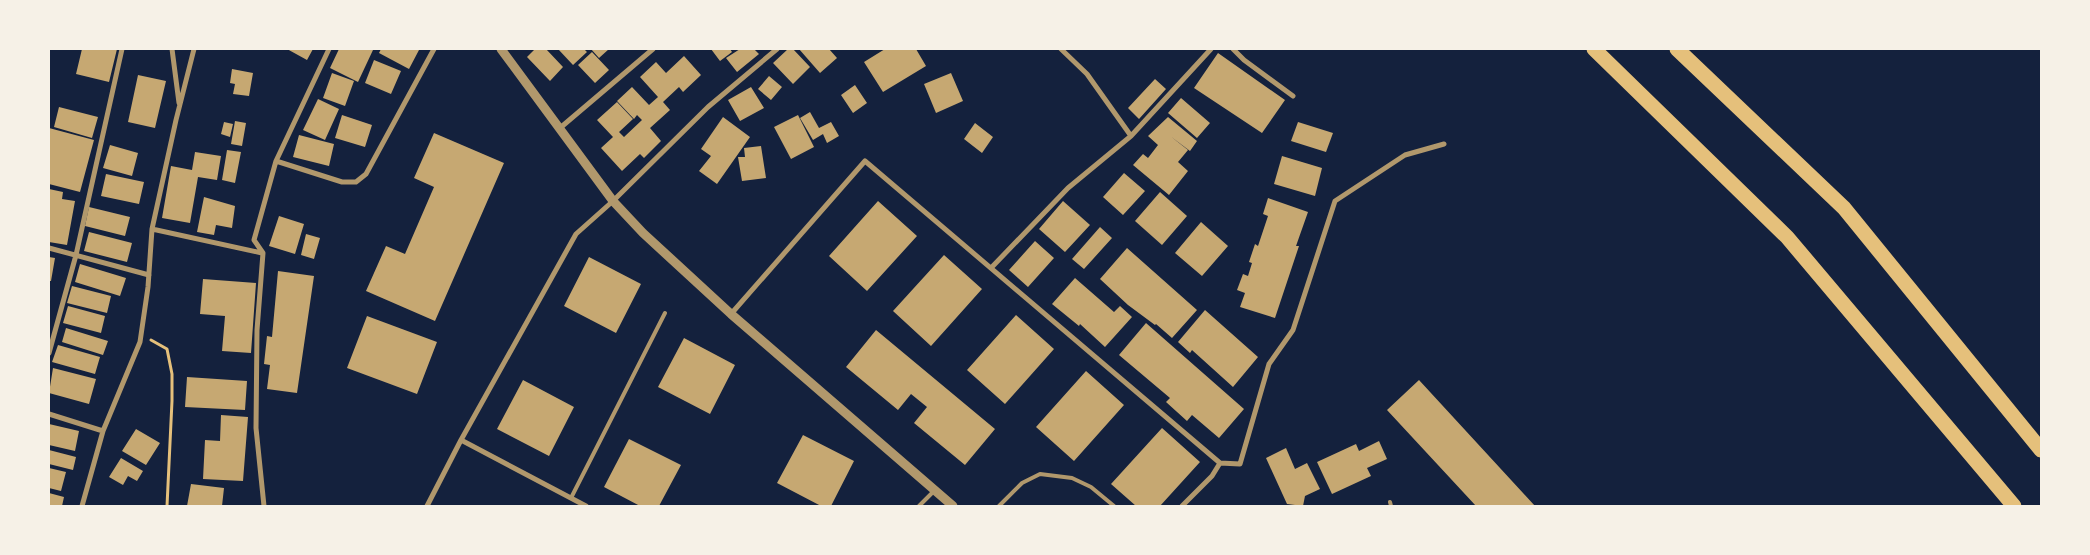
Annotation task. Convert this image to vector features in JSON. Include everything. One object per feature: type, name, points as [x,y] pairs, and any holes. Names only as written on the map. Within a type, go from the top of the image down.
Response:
[{"type":"highway","points":[[1594,49],[1787,237],[2014,506]]},
{"type":"highway","points":[[1677,49],[1844,208],[2041,450]]},
{"type":"street","points":[[49,353],[76,255],[122,49]]},
{"type":"street","points":[[172,49],[179,108]]},
{"type":"street","points":[[82,506],[103,431],[140,342],[149,275],[152,228],[194,49]]},
{"type":"street","points":[[264,506],[256,428],[257,330],[262,253],[254,240],[276,161],[329,49]]},
{"type":"street","points":[[276,161],[342,182],[356,182],[366,174],[434,49]]},
{"type":"street","points":[[501,49],[614,201],[643,232],[731,314],[953,506]]},
{"type":"street","points":[[560,128],[653,49]]},
{"type":"street","points":[[427,506],[461,440],[576,234],[614,201],[708,107],[777,49]]},
{"type":"street","points":[[1061,49],[1087,74],[1131,136]]},
{"type":"street","points":[[991,268],[1068,188],[1131,136],[1211,49]]},
{"type":"street","points":[[1233,49],[1244,60],[1293,96]]},
{"type":"street","points":[[731,314],[865,161],[1220,462],[1240,464],[1269,364],[1293,330],[1335,201],[1405,155],[1444,144]]},
{"type":"street","points":[[152,228],[262,253]]},
{"type":"street","points":[[49,248],[149,275]]},
{"type":"street","points":[[49,414],[103,431]]},
{"type":"street","points":[[461,440],[586,506]]},
{"type":"street","points":[[1182,506],[1212,476],[1220,462]]},
{"type":"lane","points":[[571,498],[666,313]]},
{"type":"lane","points":[[998,506],[1022,483],[1040,474],[1072,478],[1091,487],[1114,506]]},
{"type":"lane","points":[[919,506],[934,490]]},
{"type":"path","points":[[141,334],[167,349],[172,374],[167,506]]},
{"type":"building","points":[[82,49],[117,49],[109,82],[76,74]]},
{"type":"building","points":[[287,49],[313,49],[307,60]]},
{"type":"building","points":[[339,49],[373,50],[358,82],[330,68]]},
{"type":"building","points":[[381,49],[419,50],[409,69],[379,53]]},
{"type":"building","points":[[535,49],[546,49],[563,67],[550,81],[527,57]]},
{"type":"building","points":[[558,49],[584,49],[587,52],[573,65]]},
{"type":"building","points":[[591,49],[609,49],[599,58]]},
{"type":"building","points":[[711,49],[730,49],[732,52],[720,61]]},
{"type":"building","points":[[740,49],[754,49],[759,54],[737,72],[726,58]]},
{"type":"building","points":[[788,49],[793,49],[810,67],[793,84],[773,63]]},
{"type":"building","points":[[799,49],[829,49],[837,58],[820,73]]},
{"type":"building","points":[[885,49],[916,49],[926,66],[883,92],[864,62]]},
{"type":"building","points":[[592,52],[609,70],[595,83],[578,65]]},
{"type":"building","points":[[1218,53],[1285,100],[1262,133],[1194,88]]},
{"type":"building","points":[[684,56],[701,75],[683,92],[679,87],[663,102],[670,110],[650,128],[661,141],[644,158],[640,154],[622,171],[601,148],[613,137],[597,120],[617,102],[633,119],[619,132],[624,137],[642,120],[637,115],[634,119],[617,101],[632,87],[649,105],[658,97],[640,77],[656,62],[666,73]]},
{"type":"building","points":[[374,60],[401,71],[391,94],[365,83]]},
{"type":"building","points":[[232,69],[253,73],[249,96],[233,94],[235,84],[230,83]]},
{"type":"building","points":[[332,73],[354,81],[345,106],[323,98]]},
{"type":"building","points":[[951,73],[963,101],[936,113],[924,84]]},
{"type":"building","points":[[138,75],[166,81],[155,128],[128,122]]},
{"type":"building","points":[[769,76],[782,87],[771,100],[758,89]]},
{"type":"building","points":[[1155,79],[1166,89],[1139,119],[1128,108]]},
{"type":"building","points":[[855,85],[867,103],[853,113],[841,95]]},
{"type":"building","points":[[751,87],[764,108],[740,121],[728,100]]},
{"type":"building","points":[[1181,98],[1210,123],[1197,138],[1168,113]]},
{"type":"building","points":[[318,99],[339,109],[325,140],[303,130]]},
{"type":"building","points":[[59,107],[98,117],[92,138],[54,127]]},
{"type":"building","points":[[810,112],[819,128],[831,122],[839,136],[827,143],[823,134],[813,140],[800,118]]},
{"type":"building","points":[[342,115],[372,125],[365,147],[335,138]]},
{"type":"building","points":[[798,115],[814,147],[791,159],[774,127]]},
{"type":"building","points":[[723,117],[750,137],[717,184],[699,171],[711,156],[701,149]]},
{"type":"building","points":[[1168,117],[1197,141],[1190,151],[1170,136],[1188,150],[1178,162],[1188,171],[1169,195],[1133,165],[1143,154],[1148,158],[1158,145],[1148,136]]},
{"type":"building","points":[[235,121],[246,123],[242,146],[231,144]]},
{"type":"building","points":[[224,122],[233,124],[230,137],[221,134]]},
{"type":"building","points":[[1298,122],[1333,133],[1326,152],[1291,141]]},
{"type":"building","points":[[975,123],[993,137],[982,153],[964,139]]},
{"type":"building","points":[[49,128],[94,140],[80,192],[49,184]]},
{"type":"building","points":[[434,133],[504,163],[435,321],[366,291],[386,246],[405,254],[434,187],[414,178]]},
{"type":"building","points":[[299,135],[334,144],[329,166],[293,157]]},
{"type":"building","points":[[110,145],[138,153],[132,176],[103,168]]},
{"type":"building","points":[[761,146],[766,178],[742,181],[738,157],[745,157],[744,148]]},
{"type":"building","points":[[227,150],[241,152],[235,183],[222,180]]},
{"type":"building","points":[[195,152],[221,156],[217,180],[198,177],[190,223],[162,218],[171,166],[192,170]]},
{"type":"building","points":[[1282,156],[1322,168],[1315,196],[1274,184]]},
{"type":"building","points":[[1124,173],[1145,191],[1123,215],[1103,197]]},
{"type":"building","points":[[106,174],[144,182],[139,204],[101,196]]},
{"type":"building","points":[[49,189],[63,192],[62,199],[75,201],[67,245],[49,242]]},
{"type":"building","points":[[1160,192],[1187,216],[1162,245],[1135,221]]},
{"type":"building","points":[[204,197],[235,206],[232,228],[216,225],[214,235],[197,232]]},
{"type":"building","points":[[1268,198],[1308,212],[1296,246],[1299,246],[1275,318],[1240,307],[1245,293],[1237,290],[1243,274],[1248,276],[1252,263],[1249,262],[1255,244],[1258,246],[1268,216],[1263,214]]},
{"type":"building","points":[[878,201],[917,236],[867,291],[829,256]]},
{"type":"building","points":[[1063,201],[1090,225],[1065,252],[1039,229]]},
{"type":"building","points":[[89,207],[130,217],[125,236],[85,226]]},
{"type":"building","points":[[279,216],[304,224],[295,254],[269,246]]},
{"type":"building","points":[[1201,222],[1228,246],[1202,276],[1175,253]]},
{"type":"building","points":[[1100,227],[1112,238],[1084,269],[1072,259]]},
{"type":"building","points":[[89,232],[132,243],[127,262],[84,251]]},
{"type":"building","points":[[306,234],[320,238],[314,259],[301,255]]},
{"type":"building","points":[[1035,241],[1054,258],[1028,287],[1009,270]]},
{"type":"building","points":[[1127,248],[1197,310],[1172,338],[1156,324],[1128,305],[1100,279]]},
{"type":"building","points":[[944,255],[982,289],[931,346],[893,311]]},
{"type":"building","points":[[49,257],[55,258],[51,281],[49,281]]},
{"type":"building","points":[[589,257],[641,284],[616,333],[564,306]]},
{"type":"building","points":[[80,264],[126,278],[120,296],[75,282]]},
{"type":"building","points":[[278,271],[314,276],[297,393],[267,389],[270,365],[264,364],[267,336],[272,337]]},
{"type":"building","points":[[1075,278],[1114,312],[1120,306],[1132,317],[1105,347],[1080,324],[1079,326],[1052,304]]},
{"type":"building","points":[[203,279],[256,283],[251,353],[222,351],[225,316],[200,314]]},
{"type":"building","points":[[72,286],[111,296],[107,313],[67,303]]},
{"type":"building","points":[[68,306],[105,316],[101,333],[63,323]]},
{"type":"building","points":[[1205,310],[1258,357],[1233,387],[1192,350],[1190,353],[1178,342]]},
{"type":"building","points":[[1016,315],[1054,349],[1005,404],[967,370]]},
{"type":"building","points":[[367,316],[437,342],[417,394],[347,368]]},
{"type":"building","points":[[1146,323],[1244,409],[1219,438],[1192,415],[1187,421],[1166,402],[1170,398],[1119,355]]},
{"type":"building","points":[[66,328],[108,341],[103,355],[62,342]]},
{"type":"building","points":[[876,330],[995,429],[965,465],[914,423],[927,407],[911,394],[898,410],[846,367]]},
{"type":"building","points":[[684,338],[735,365],[710,414],[658,387]]},
{"type":"building","points":[[58,345],[100,357],[95,374],[52,362]]},
{"type":"building","points":[[53,368],[96,379],[89,404],[49,393]]},
{"type":"building","points":[[1086,371],[1124,405],[1074,461],[1036,427]]},
{"type":"building","points":[[187,377],[247,381],[245,410],[185,407]]},
{"type":"building","points":[[523,380],[574,407],[549,456],[497,429]]},
{"type":"building","points":[[1419,380],[1535,506],[1476,506],[1387,410]]},
{"type":"building","points":[[221,415],[248,417],[243,481],[203,479],[205,440],[220,441]]},
{"type":"building","points":[[49,424],[79,431],[75,451],[49,445]]},
{"type":"building","points":[[1162,428],[1200,462],[1160,506],[1136,506],[1111,484]]},
{"type":"building","points":[[136,429],[160,443],[146,465],[122,451]]},
{"type":"building","points":[[803,435],[854,461],[831,506],[821,506],[777,483]]},
{"type":"building","points":[[629,439],[681,465],[659,506],[640,506],[604,487]]},
{"type":"building","points":[[1379,441],[1387,459],[1367,468],[1371,476],[1332,494],[1317,462],[1356,444],[1359,451]]},
{"type":"building","points":[[1286,448],[1295,469],[1307,463],[1320,489],[1305,496],[1303,506],[1287,504],[1266,458]]},
{"type":"building","points":[[49,450],[76,457],[73,470],[49,464]]},
{"type":"building","points":[[121,458],[143,471],[137,481],[128,476],[123,485],[109,477]]},
{"type":"building","points":[[49,468],[66,472],[61,491],[49,488]]},
{"type":"building","points":[[191,484],[224,488],[222,506],[187,506]]},
{"type":"building","points":[[49,493],[64,497],[62,506],[49,506]]}]
